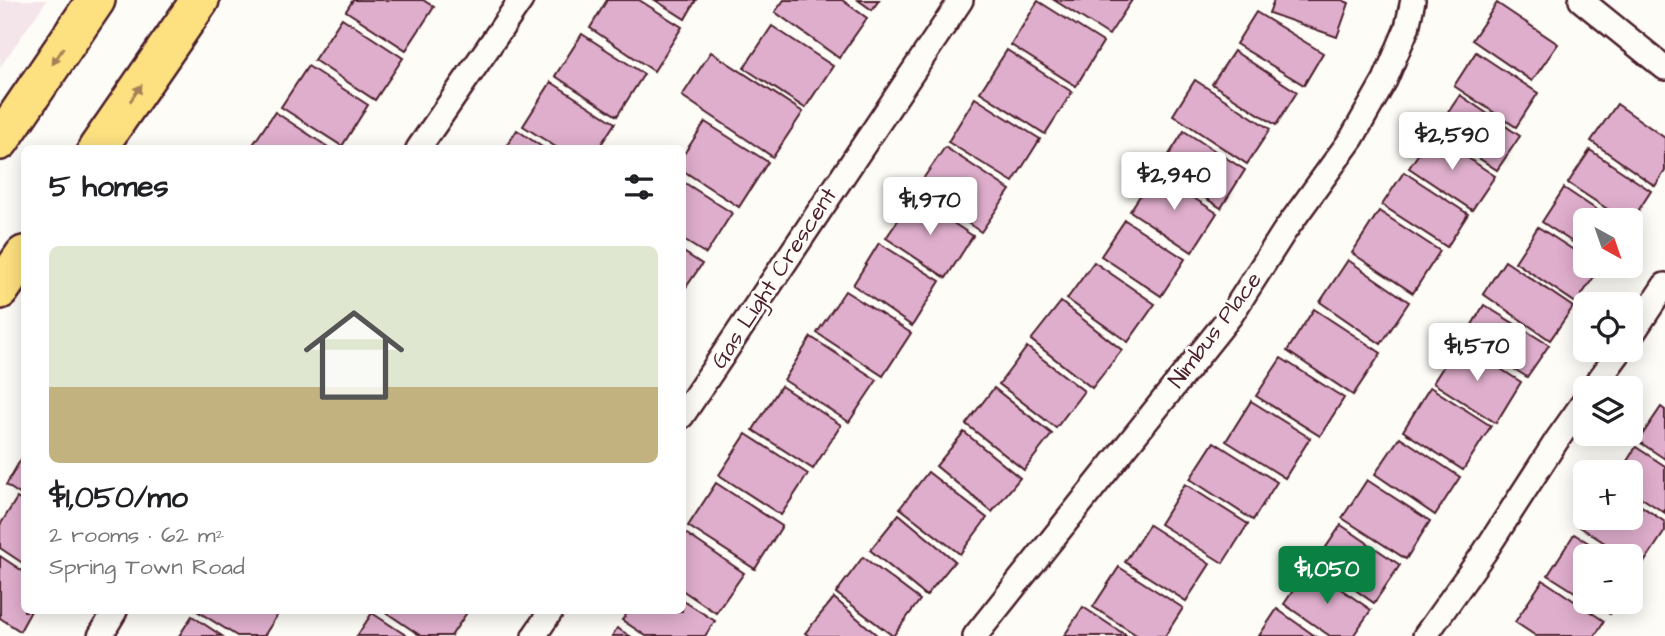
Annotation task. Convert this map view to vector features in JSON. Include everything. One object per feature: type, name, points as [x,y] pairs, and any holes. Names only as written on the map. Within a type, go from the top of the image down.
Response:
[{"type":"main road","points":[[0,141],[96,0]]},
{"type":"main road","points":[[100,145],[200,0]]},
{"type":"main road","points":[[0,290],[21,258]]},
{"type":"street","points":[[421,145],[520,0]]},
{"type":"street","name":"Gas Light Crescent","points":[[686,410],[961,0]]},
{"type":"street","name":"Nimbus Place","points":[[975,636],[1231,315],[1284,232],[1352,138],[1379,92],[1407,28],[1413,0]]},
{"type":"street","points":[[1581,0],[1665,68]]},
{"type":"street","points":[[1643,318],[1665,285]]},
{"type":"street","points":[[1425,636],[1484,553],[1573,417]]},
{"type":"street","points":[[100,636],[113,614]]},
{"type":"street","points":[[534,636],[549,614]]},
{"type":"shaded area","points":[[0,0],[47,0],[0,67]]},
{"type":"building","points":[[353,0],[423,0],[434,7],[406,50],[346,11]]},
{"type":"building","points":[[607,0],[639,0],[682,27],[654,71],[590,28]]},
{"type":"building","points":[[655,0],[696,0],[685,19]]},
{"type":"building","points":[[784,0],[842,0],[867,18],[839,58],[775,12]]},
{"type":"building","points":[[858,0],[879,0],[872,10]]},
{"type":"building","points":[[1054,0],[1132,0],[1109,35]]},
{"type":"building","points":[[1274,0],[1342,0],[1349,3],[1337,37],[1269,13]]},
{"type":"building","points":[[1038,1],[1103,42],[1076,86],[1011,45]]},
{"type":"building","points":[[1497,3],[1558,44],[1532,81],[1472,40]]},
{"type":"building","points":[[1256,12],[1323,53],[1304,85],[1236,44]]},
{"type":"building","points":[[342,18],[403,58],[375,100],[314,60]]},
{"type":"building","points":[[772,26],[833,66],[805,108],[744,68]]},
{"type":"building","points":[[582,34],[644,74],[617,116],[555,76]]},
{"type":"building","points":[[1007,50],[1072,92],[1045,134],[980,92]]},
{"type":"building","points":[[1234,51],[1297,92],[1276,125],[1212,84]]},
{"type":"building","points":[[711,52],[803,112],[773,157],[682,96]]},
{"type":"building","points":[[1476,52],[1538,93],[1516,127],[1454,86]]},
{"type":"building","points":[[308,66],[368,105],[343,145],[281,107]]},
{"type":"building","points":[[1195,80],[1270,129],[1247,164],[1173,115]]},
{"type":"building","points":[[551,82],[615,123],[601,145],[553,145],[523,126]]},
{"type":"building","points":[[1460,95],[1520,136],[1497,170],[1436,130]]},
{"type":"building","points":[[975,98],[1040,139],[1013,182],[948,142]]},
{"type":"building","points":[[1617,104],[1665,138],[1665,171],[1655,186],[1591,141]]},
{"type":"building","points":[[275,112],[325,145],[253,145]]},
{"type":"building","points":[[705,122],[768,162],[739,207],[686,173],[686,151]]},
{"type":"building","points":[[517,130],[539,145],[508,145]]},
{"type":"building","points":[[1184,131],[1245,170],[1221,208],[1160,169]]},
{"type":"building","points":[[1432,134],[1495,176],[1472,210],[1409,168]]},
{"type":"building","points":[[945,147],[1010,190],[981,232],[916,189]]},
{"type":"building","points":[[1590,150],[1651,191],[1640,208],[1606,208],[1568,183]]},
{"type":"building","points":[[1404,172],[1468,214],[1447,247],[1382,205]]},
{"type":"building","points":[[1155,173],[1217,213],[1192,252],[1130,211]]},
{"type":"building","points":[[686,184],[732,213],[706,254],[686,242]]},
{"type":"building","points":[[1564,188],[1594,208],[1573,208],[1573,242],[1542,222]]},
{"type":"building","points":[[914,197],[973,236],[946,278],[886,238]]},
{"type":"building","points":[[1379,211],[1440,251],[1413,293],[1352,253]]},
{"type":"building","points":[[1125,220],[1185,259],[1161,296],[1101,256]]},
{"type":"building","points":[[1538,227],[1573,250],[1573,278],[1593,278],[1584,292],[1573,292],[1573,301],[1515,262]]},
{"type":"building","points":[[879,243],[940,281],[912,326],[853,285]]},
{"type":"building","points":[[686,254],[702,264],[686,287]]},
{"type":"building","points":[[1348,260],[1409,302],[1381,344],[1320,302]]},
{"type":"building","points":[[1505,261],[1573,307],[1550,340],[1483,294]]},
{"type":"building","points":[[1094,262],[1155,304],[1128,342],[1067,299]]},
{"type":"building","points":[[845,291],[911,333],[883,376],[817,333]]},
{"type":"building","points":[[1061,302],[1122,350],[1092,388],[1031,340]]},
{"type":"building","points":[[1484,305],[1549,345],[1527,377],[1464,338]]},
{"type":"building","points":[[1314,309],[1381,353],[1353,395],[1287,351]]},
{"type":"building","points":[[811,337],[877,380],[849,422],[784,380]]},
{"type":"building","points":[[1459,342],[1521,382],[1496,423],[1433,383]]},
{"type":"building","points":[[1027,347],[1084,391],[1056,428],[999,384]]},
{"type":"building","points":[[1281,358],[1344,398],[1320,436],[1256,396]]},
{"type":"building","points":[[781,386],[841,425],[813,469],[753,430]]},
{"type":"building","points":[[1430,387],[1491,426],[1463,470],[1403,431]]},
{"type":"building","points":[[994,388],[1052,434],[1024,470],[966,424]]},
{"type":"building","points":[[1251,401],[1310,438],[1285,478],[1226,441]]},
{"type":"building","points":[[1661,407],[1665,410],[1665,459],[1643,444],[1643,434]]},
{"type":"building","points":[[964,432],[1020,478],[992,512],[936,466]]},
{"type":"building","points":[[746,434],[808,474],[781,515],[719,475]]},
{"type":"building","points":[[1400,437],[1460,477],[1435,515],[1375,474]]},
{"type":"building","points":[[1214,442],[1277,482],[1253,520],[1190,479]]},
{"type":"building","points":[[1636,447],[1665,466],[1665,513],[1643,499],[1643,460],[1628,460]]},
{"type":"building","points":[[21,459],[21,495],[6,485]]},
{"type":"building","points":[[928,472],[987,518],[960,554],[900,508]]},
{"type":"building","points":[[1367,480],[1430,521],[1406,559],[1342,518]]},
{"type":"building","points":[[716,483],[782,526],[755,569],[688,526]]},
{"type":"building","points":[[1185,484],[1248,524],[1223,563],[1160,524]]},
{"type":"building","points":[[17,498],[21,501],[21,562],[0,548],[0,525]]},
{"type":"building","points":[[1643,507],[1665,522],[1665,531],[1643,564],[1643,544],[1606,544],[1585,530],[1643,530]]},
{"type":"building","points":[[899,514],[955,561],[926,596],[870,550]]},
{"type":"building","points":[[1149,525],[1210,564],[1186,601],[1125,562]]},
{"type":"building","points":[[1341,525],[1400,565],[1374,603],[1316,562]]},
{"type":"building","points":[[686,533],[744,573],[716,613],[686,593]]},
{"type":"building","points":[[1574,534],[1590,544],[1573,544],[1573,591],[1548,575]]},
{"type":"building","points":[[0,556],[21,570],[21,614],[29,614],[20,631],[0,618]]},
{"type":"building","points":[[863,557],[920,600],[893,636],[836,593]]},
{"type":"building","points":[[1119,567],[1183,608],[1165,636],[1138,636],[1093,607]]},
{"type":"building","points":[[1309,567],[1371,610],[1353,636],[1330,636],[1284,604]]},
{"type":"building","points":[[1543,580],[1573,600],[1573,614],[1594,614],[1604,621],[1595,636],[1536,636],[1515,622]]},
{"type":"building","points":[[834,598],[878,636],[809,636],[805,633]]},
{"type":"building","points":[[686,603],[715,621],[705,636],[646,636],[622,620],[627,614],[686,614]]},
{"type":"building","points":[[1083,607],[1127,636],[1064,636]]},
{"type":"building","points":[[1277,609],[1315,636],[1259,636]]},
{"type":"building","points":[[202,614],[278,614],[264,636],[237,636]]},
{"type":"building","points":[[374,614],[407,636],[357,636]]},
{"type":"building","points":[[388,614],[466,614],[451,636],[421,636]]},
{"type":"building","points":[[192,616],[222,636],[179,636]]},
{"type":"building","points":[[617,628],[630,636],[612,636]]}]
